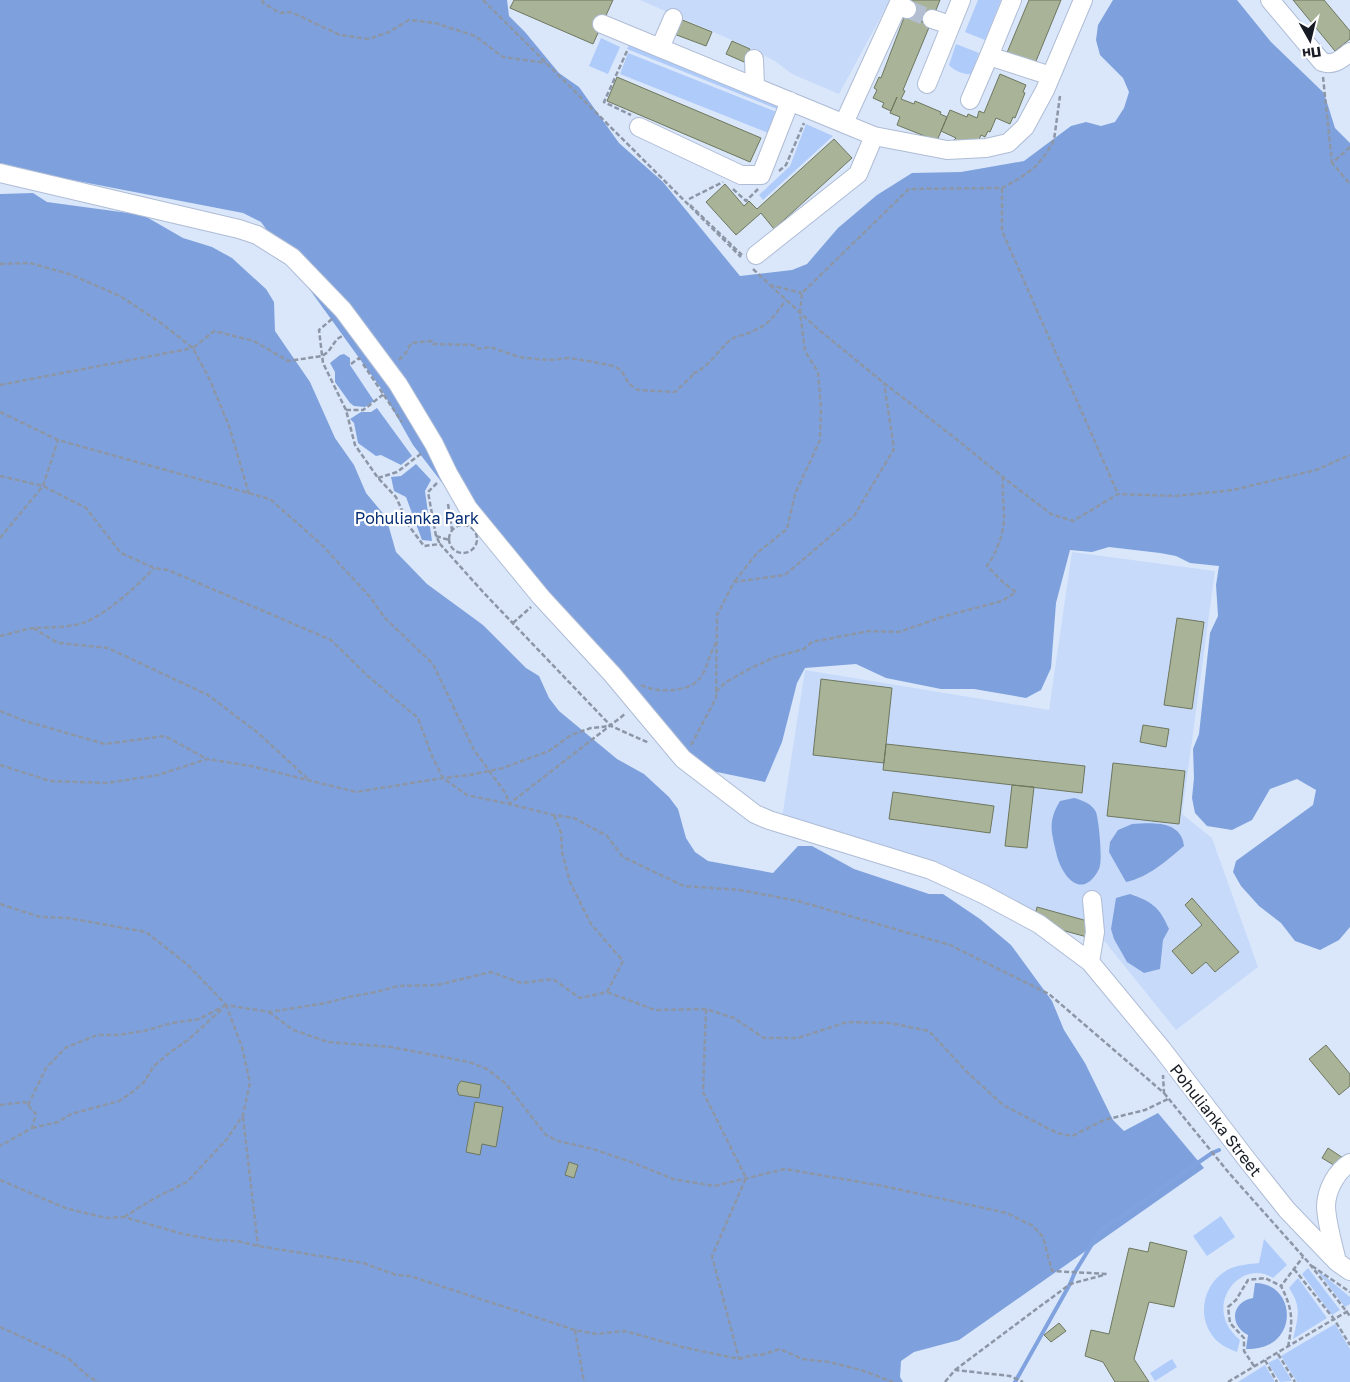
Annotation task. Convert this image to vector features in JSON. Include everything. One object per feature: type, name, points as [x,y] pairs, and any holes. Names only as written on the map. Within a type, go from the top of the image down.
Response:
[{"type":"street","points":[[927,84],[961,0]]},
{"type":"street","points":[[970,100],[1012,0]]},
{"type":"street","points":[[602,24],[755,87],[788,108],[844,123],[874,136],[947,150],[986,148],[1008,143],[1025,127],[1051,76],[1083,0]]},
{"type":"street","points":[[1270,0],[1322,62],[1328,64],[1336,62],[1350,52]]},
{"type":"street","points":[[844,123],[898,5],[907,9]]},
{"type":"street","points":[[660,48],[673,18]]},
{"type":"street","points":[[932,19],[950,25]]},
{"type":"street","points":[[989,56],[1051,76]]},
{"type":"street","points":[[754,59],[755,87]]},
{"type":"street","points":[[639,123],[741,176],[761,175],[788,108]]},
{"type":"street","points":[[750,260],[858,174],[874,136]]},
{"type":"street","name":"Pohulianka Street","points":[[0,173],[257,235],[292,257],[343,310],[398,384],[425,451],[448,473],[468,508],[542,597],[612,674],[683,759],[755,814],[931,870],[956,880],[1039,924],[1090,962],[1162,1049],[1287,1210],[1343,1267]]},
{"type":"street","points":[[1090,962],[1094,932],[1092,900]]},
{"type":"street","points":[[1343,1267],[1326,1206],[1331,1185],[1344,1167],[1350,1163]]},
{"type":"path","points":[[262,0],[263,3],[280,13],[291,12],[340,35],[368,39],[389,32],[409,20],[435,23],[475,36],[503,57],[546,63]]},
{"type":"path","points":[[483,0],[684,201],[750,260],[770,286],[884,383],[1051,514],[1073,520],[1118,494],[1176,496],[1233,490],[1316,470],[1350,455]]},
{"type":"path","points":[[635,54],[626,51],[604,102],[639,123]]},
{"type":"path","points":[[1322,62],[1332,163],[1350,184]]},
{"type":"path","points":[[683,759],[716,698],[717,615],[734,582],[757,553],[786,529],[795,494],[820,440],[821,408],[818,372],[805,351],[800,313],[802,293],[909,189],[1002,188],[1035,167],[1046,154],[1054,140],[1060,95]]},
{"type":"path","points":[[788,108],[804,122]]},
{"type":"path","points":[[1332,163],[1350,148]]},
{"type":"path","points":[[1002,188],[1002,231],[1118,494]]},
{"type":"path","points":[[684,201],[694,207],[745,259],[750,260]]},
{"type":"path","points":[[0,264],[30,263],[72,275],[120,296],[161,323],[193,348],[210,380],[229,426],[249,494]]},
{"type":"path","points":[[770,286],[802,293]]},
{"type":"path","points":[[384,365],[400,360],[411,343],[432,341],[433,344],[473,345],[479,349],[490,347],[519,357],[549,360],[569,358],[613,366],[621,370],[629,384],[638,390],[672,393],[692,376],[693,372],[695,374],[718,355],[731,339],[751,332],[769,322],[786,300]]},
{"type":"path","points":[[343,310],[319,330],[323,363],[346,410],[355,445],[378,478],[396,497],[409,526],[424,546],[440,544]]},
{"type":"path","points":[[0,385],[193,348],[214,331],[254,341],[288,361],[322,356],[328,352],[337,340],[355,327]]},
{"type":"path","points":[[351,364],[359,358],[403,424]]},
{"type":"path","points":[[734,582],[785,575],[854,516],[894,449],[884,383]]},
{"type":"path","points":[[346,410],[363,410],[398,384]]},
{"type":"path","points":[[0,412],[58,440],[270,499],[321,544],[372,598],[384,617],[432,664],[474,750],[506,794],[508,804]]},
{"type":"path","points":[[0,538],[43,486],[58,440]]},
{"type":"path","points":[[378,478],[397,472],[425,451]]},
{"type":"path","points":[[0,476],[43,486],[86,508],[121,553],[154,568],[168,570],[331,640],[369,677],[418,718],[432,756],[443,778],[467,795],[574,818],[607,836],[623,857],[684,886],[740,890],[798,901],[950,945],[1049,994],[1164,1093],[1229,1174],[1349,1311],[1350,1316]]},
{"type":"path","points":[[716,692],[726,682],[751,668],[775,657],[804,649],[812,642],[869,631],[899,632],[945,616],[1002,601],[1016,592],[1004,584],[986,566],[995,555],[1005,521],[1002,495],[1003,477]]},
{"type":"path","points":[[442,486],[439,481],[428,492],[436,536],[440,544],[612,726],[656,746]]},
{"type":"path","points":[[447,501],[452,530],[449,540],[451,545],[459,552],[465,552],[473,548],[477,537],[469,526],[457,526],[452,530]]},
{"type":"path","points":[[436,536],[449,540]]},
{"type":"path","points":[[0,636],[33,628],[53,628],[86,622],[115,603],[154,568]]},
{"type":"path","points":[[513,623],[542,597]]},
{"type":"path","points":[[33,628],[58,643],[108,648],[208,695],[257,732],[309,780]]},
{"type":"path","points":[[636,682],[653,690],[666,691],[691,687],[698,682],[717,640]]},
{"type":"path","points":[[508,804],[612,726],[637,704]]},
{"type":"path","points":[[0,711],[25,721],[105,744],[165,736],[207,759],[251,766],[356,792],[443,778],[469,776],[489,771],[536,757],[571,735],[591,728],[612,726]]},
{"type":"path","points":[[0,765],[50,781],[106,783],[158,775],[207,759]]},
{"type":"path","points":[[554,815],[561,833],[562,852],[570,882],[591,924],[623,961],[607,992]]},
{"type":"path","points":[[0,904],[40,916],[68,918],[146,932],[188,965],[226,1005],[242,1047],[250,1083],[243,1115],[258,1246]]},
{"type":"path","points":[[28,1105],[46,1068],[57,1054],[65,1048],[97,1035],[144,1032],[172,1023],[199,1019],[226,1005],[269,1012],[326,1003],[398,986],[438,985],[491,972],[521,983],[553,979],[580,998],[607,992],[655,1010],[706,1009],[734,1018],[764,1038],[798,1038],[847,1022],[890,1023],[929,1032],[968,1073],[1003,1105],[1058,1133],[1072,1136],[1104,1120],[1145,1110],[1168,1099]]},
{"type":"path","points":[[0,1146],[32,1128],[58,1122],[71,1114],[118,1101],[134,1091],[145,1081],[153,1067],[188,1040],[226,1005]]},
{"type":"path","points":[[706,1009],[703,1092],[746,1178]]},
{"type":"path","points":[[269,1012],[293,1030],[328,1042],[391,1047],[469,1062],[487,1069],[506,1084],[546,1135],[558,1141],[593,1149],[673,1179],[714,1186],[785,1169],[883,1186],[1007,1213],[1033,1226],[1043,1237],[1052,1271],[1108,1274],[1070,1284],[955,1370],[945,1382]]},
{"type":"path","points":[[1162,1049],[1164,1093]]},
{"type":"path","points":[[0,1104],[26,1102],[36,1114],[32,1128]]},
{"type":"path","points":[[124,1217],[155,1198],[187,1182],[227,1139],[243,1115]]},
{"type":"path","points":[[739,1359],[712,1256],[746,1178]]},
{"type":"path","points":[[0,1180],[65,1208],[106,1218],[124,1217],[183,1234],[216,1240],[237,1241],[363,1263],[396,1275],[410,1276],[575,1330],[596,1334],[624,1331],[682,1347],[739,1359],[780,1349],[802,1359],[829,1362],[860,1370],[893,1382]]},
{"type":"path","points":[[1281,1286],[1303,1257]]},
{"type":"path","points":[[1309,1264],[1350,1292]]},
{"type":"path","points":[[1294,1269],[1334,1319],[1350,1345]]},
{"type":"path","points":[[1254,1366],[1244,1351],[1244,1338],[1230,1323],[1228,1307],[1236,1300],[1248,1280],[1265,1278],[1281,1286],[1290,1304],[1292,1326],[1288,1346]]},
{"type":"path","points":[[1228,1382],[1349,1311]]},
{"type":"path","points":[[0,1327],[68,1358],[88,1376],[98,1382]]},
{"type":"path","points":[[575,1330],[584,1382]]},
{"type":"path","points":[[1277,1353],[1295,1382]]},
{"type":"path","points":[[1265,1360],[1278,1382]]},
{"type":"path","points":[[955,1370],[1010,1376],[1023,1382]]},
{"type":"shaded area","points":[[0,0],[507,0],[509,16],[559,73],[579,87],[619,143],[663,182],[740,276],[792,270],[807,264],[838,228],[877,195],[912,173],[961,172],[1024,161],[1071,126],[1086,122],[1101,126],[1115,122],[1124,108],[1129,92],[1123,78],[1100,55],[1096,40],[1098,25],[1113,0],[1237,0],[1271,42],[1324,93],[1335,128],[1350,143],[1350,927],[1339,940],[1320,950],[1295,941],[1281,923],[1259,906],[1241,886],[1233,872],[1236,861],[1313,805],[1316,790],[1297,779],[1270,789],[1252,820],[1232,830],[1207,826],[1195,813],[1192,798],[1194,778],[1193,749],[1199,734],[1210,633],[1218,616],[1216,585],[1219,566],[1190,563],[1176,556],[1160,553],[1109,547],[1092,552],[1070,550],[1056,603],[1051,668],[1041,690],[1026,698],[974,689],[941,689],[886,678],[856,664],[805,668],[797,683],[782,742],[765,782],[712,771],[665,735],[494,550],[413,445],[380,387],[261,222],[243,213],[67,179],[0,163]]},
{"type":"shaded area","points":[[640,0],[890,0],[839,94],[792,74],[775,61],[743,45]]},
{"type":"shaded area","points":[[978,0],[1001,0],[985,40],[965,32]]},
{"type":"shaded area","points":[[601,38],[620,47],[608,74],[589,66]]},
{"type":"shaded area","points":[[630,43],[781,104],[782,111],[627,49]]},
{"type":"shaded area","points":[[956,44],[979,53],[971,74],[959,72],[949,65]]},
{"type":"shaded area","points":[[628,53],[779,113],[771,134],[620,74]]},
{"type":"shaded area","points":[[806,124],[833,136],[763,200],[759,195],[790,166]]},
{"type":"shaded area","points":[[33,193],[47,202],[143,215],[183,238],[212,247],[232,258],[266,289],[274,302],[275,331],[310,382],[335,438],[354,465],[366,493],[386,517],[396,552],[427,584],[483,625],[526,668],[539,676],[549,698],[559,711],[617,759],[644,774],[669,797],[678,809],[686,838],[695,852],[708,861],[773,873],[798,846],[812,846],[854,869],[929,894],[943,894],[980,919],[1011,945],[1052,1001],[1064,1030],[1085,1063],[1113,1120],[1124,1131],[1158,1113],[1204,1168],[959,1340],[914,1352],[901,1361],[900,1377],[903,1382],[0,1382],[0,194]]},
{"type":"shaded area","points":[[344,354],[350,358],[350,365],[374,401],[365,407],[354,406],[350,403],[335,382],[335,372],[330,363]]},
{"type":"shaded area","points":[[377,408],[412,456],[401,465],[381,455],[376,456],[358,443],[354,423],[350,419],[361,412],[371,412]]},
{"type":"shaded area","points":[[416,464],[431,480],[425,491],[432,541],[422,540],[406,497],[394,491],[391,477],[401,476]]},
{"type":"shaded area","points":[[1072,552],[1215,571],[1182,814],[1212,838],[1258,967],[1176,1030],[1098,933],[1087,937],[782,818],[805,670],[1049,710]]},
{"type":"shaded area","points":[[1074,798],[1083,801],[1094,809],[1098,824],[1100,865],[1092,879],[1086,884],[1073,882],[1067,877],[1056,852],[1052,832],[1052,820],[1060,801]]},
{"type":"shaded area","points":[[1148,823],[1172,827],[1182,838],[1184,846],[1150,872],[1126,882],[1109,852],[1110,842],[1118,830],[1132,824]]},
{"type":"shaded area","points":[[1130,894],[1154,906],[1162,915],[1169,929],[1163,940],[1160,969],[1144,973],[1127,962],[1114,939],[1111,929],[1116,898]]},
{"type":"shaded area","points":[[1221,1216],[1235,1237],[1207,1256],[1193,1236]]},
{"type":"shaded area","points":[[1264,1239],[1287,1265],[1273,1278],[1261,1273],[1249,1274],[1238,1280],[1230,1289],[1224,1300],[1224,1313],[1229,1327],[1240,1340],[1237,1352],[1220,1343],[1212,1335],[1205,1317],[1206,1298],[1214,1281],[1221,1274],[1229,1269],[1259,1263]]},
{"type":"shaded area","points":[[1308,1268],[1340,1310],[1332,1315],[1302,1274]]},
{"type":"shaded area","points":[[1316,1269],[1350,1297],[1350,1304],[1345,1307]]},
{"type":"shaded area","points":[[1298,1278],[1327,1318],[1293,1339],[1298,1312],[1296,1301],[1289,1288]]},
{"type":"shaded area","points":[[1255,1283],[1269,1286],[1279,1294],[1285,1304],[1287,1317],[1284,1329],[1276,1340],[1264,1347],[1246,1349],[1248,1335],[1238,1326],[1235,1314],[1240,1304],[1253,1298]]},
{"type":"shaded area","points":[[1335,1324],[1350,1349],[1350,1382],[1297,1382],[1281,1356]]},
{"type":"shaded area","points":[[1278,1358],[1292,1381],[1280,1382],[1268,1363]]},
{"type":"shaded area","points":[[1172,1359],[1177,1367],[1155,1381],[1150,1373]]},
{"type":"shaded area","points":[[1265,1365],[1275,1382],[1238,1382]]},
{"type":"building","points":[[514,0],[613,0],[593,44],[510,8]]},
{"type":"building","points":[[911,0],[940,0],[930,25],[905,15]]},
{"type":"building","points":[[1029,0],[1061,0],[1034,66],[1006,55]]},
{"type":"building","points":[[1293,0],[1324,0],[1350,31],[1350,39],[1335,51]]},
{"type":"building","points":[[905,15],[930,25],[901,99],[914,104],[915,101],[941,112],[940,114],[947,117],[937,141],[897,125],[900,117],[890,113],[891,111],[882,107],[884,103],[873,98],[877,90],[874,88],[879,77],[881,78]]},
{"type":"building","points":[[680,19],[712,32],[706,46],[674,34]]},
{"type":"building","points":[[732,41],[750,49],[744,62],[726,54]]},
{"type":"building","points":[[1000,74],[1026,85],[1023,92],[1025,93],[1015,118],[1013,117],[1010,124],[996,118],[990,132],[988,131],[985,137],[981,135],[976,146],[968,146],[954,140],[956,138],[941,131],[950,110],[967,117],[968,114],[977,118],[979,111],[984,113]]},
{"type":"building","points":[[617,77],[761,138],[750,162],[607,101]]},
{"type":"building","points":[[834,139],[852,158],[774,229],[761,213],[736,235],[706,202],[725,184],[744,206],[749,201],[757,209]]},
{"type":"building","points":[[1177,618],[1204,622],[1192,709],[1164,705]]},
{"type":"building","points":[[821,679],[892,688],[884,763],[813,755]]},
{"type":"building","points":[[1143,725],[1169,729],[1166,747],[1140,742]]},
{"type":"building","points":[[886,744],[1085,766],[1082,793],[883,770]]},
{"type":"building","points":[[1113,763],[1185,771],[1179,824],[1107,816]]},
{"type":"building","points":[[1012,785],[1034,787],[1027,848],[1005,846]]},
{"type":"building","points":[[893,792],[994,806],[990,833],[889,819]]},
{"type":"building","points":[[1192,898],[1239,952],[1215,972],[1206,962],[1192,974],[1172,951],[1202,925],[1185,905]]},
{"type":"building","points":[[1037,907],[1091,922],[1087,937],[1047,926],[1035,916]]},
{"type":"building","points":[[1326,1045],[1350,1074],[1350,1086],[1339,1095],[1309,1059]]},
{"type":"building","points":[[461,1081],[481,1085],[479,1098],[459,1095],[457,1090]]},
{"type":"building","points":[[475,1102],[503,1107],[496,1147],[482,1144],[480,1155],[466,1152]]},
{"type":"building","points":[[1328,1148],[1343,1158],[1337,1167],[1322,1158]]},
{"type":"building","points":[[569,1162],[578,1165],[574,1178],[565,1175]]},
{"type":"building","points":[[1150,1242],[1187,1251],[1174,1307],[1149,1302],[1134,1359],[1149,1382],[1115,1382],[1103,1362],[1085,1356],[1091,1330],[1109,1334],[1129,1248],[1148,1252]]},
{"type":"building","points":[[1059,1323],[1066,1331],[1051,1342],[1044,1335]]},
{"type":"waterway","points":[[1015,1382],[1075,1272],[1100,1231],[1219,1150]]},
{"type":"tunnel","points":[[907,9],[932,19]]},
{"type":"park label","name":"Pohulianka Park","points":[[417,518]]}]
